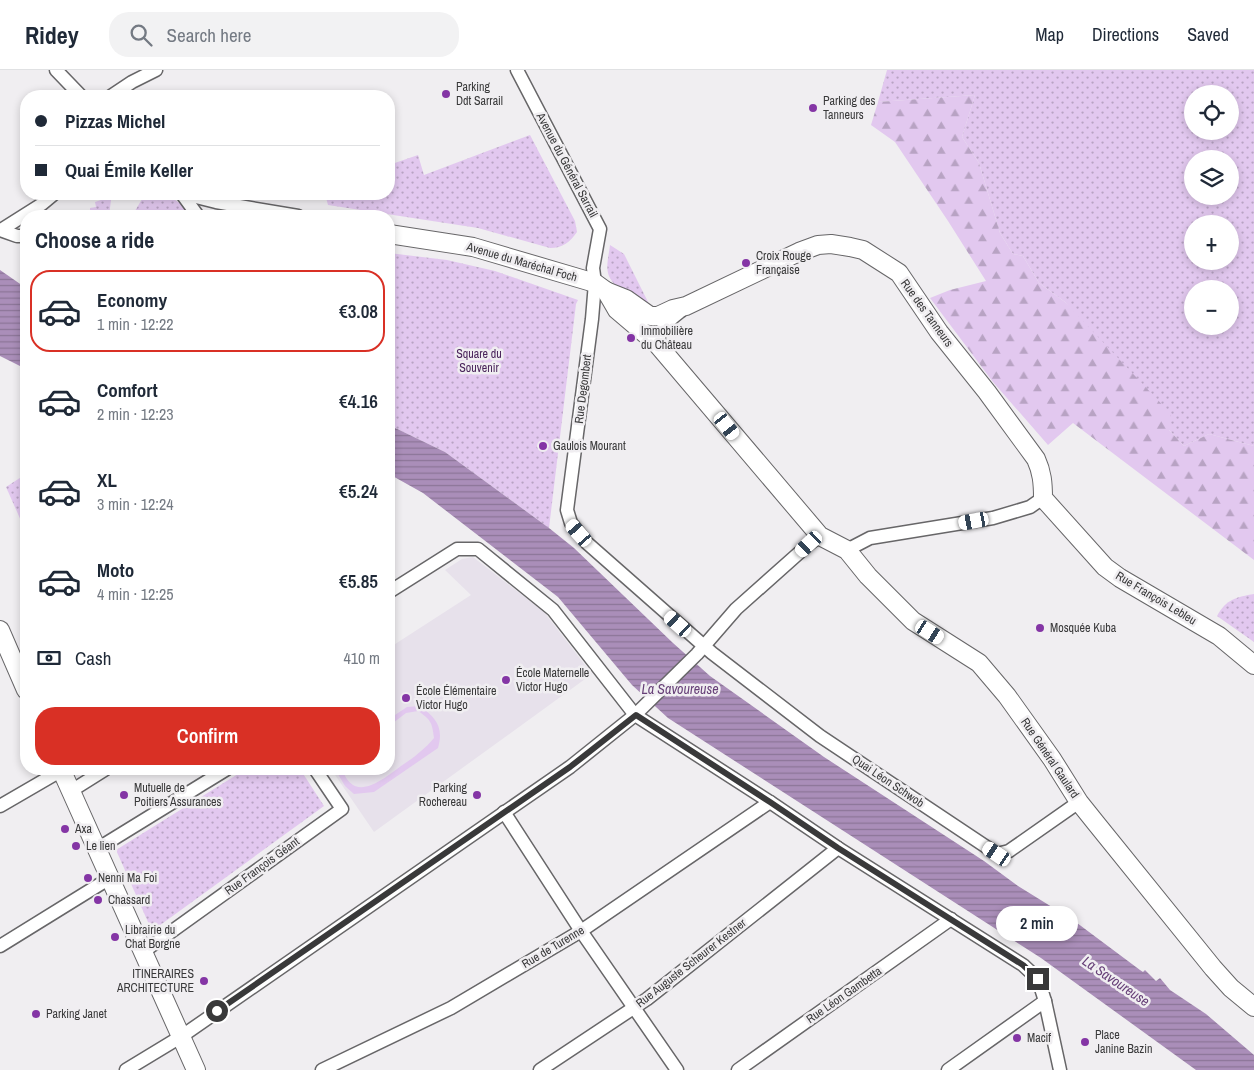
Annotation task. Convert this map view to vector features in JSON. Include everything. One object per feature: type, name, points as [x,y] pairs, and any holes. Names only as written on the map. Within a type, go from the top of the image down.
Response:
[{"type":"main road","name":"Avenue du Maréchal Foch","points":[[395,235],[473,247],[600,287]]},
{"type":"main road","name":"Rue des Tanneurs","points":[[600,287],[626,299],[650,316],[658,316],[673,309],[686,306],[799,252],[818,245],[831,244],[863,250],[899,273],[939,332],[987,392],[1036,459],[1041,471],[1043,498]]},
{"type":"main road","points":[[600,287],[617,310],[657,344],[820,536]]},
{"type":"main road","name":"Rue François Lebleu","points":[[1043,498],[1106,567],[1120,578],[1219,636],[1254,665]]},
{"type":"main road","name":"Rue Général Gaulard","points":[[820,536],[847,550],[868,576],[913,622],[979,663],[1007,696],[1052,759],[1079,802],[1230,988],[1254,1007]]},
{"type":"main road","points":[[0,630],[20,676]]},
{"type":"main road","points":[[64,775],[196,1070]]},
{"type":"street","points":[[56,70],[75,90]]},
{"type":"street","points":[[120,90],[156,70]]},
{"type":"street","name":"Avenue du Général Sarrail","points":[[517,70],[600,229],[593,268],[600,287]]},
{"type":"street","points":[[32,210],[47,200]]},
{"type":"street","points":[[208,200],[263,210]]},
{"type":"street","points":[[0,230],[20,218]]},
{"type":"street","points":[[0,230],[20,236]]},
{"type":"street","name":"Rue Degombert","points":[[600,287],[591,328],[567,510],[571,523],[599,554],[704,646]]},
{"type":"street","name":"Rue des Tanneurs","points":[[657,344],[660,331],[670,319],[686,306]]},
{"type":"street","points":[[847,550],[870,538],[993,518],[1030,507],[1043,498]]},
{"type":"street","points":[[126,1070],[182,1036],[570,767],[636,715],[694,657],[730,615],[820,536]]},
{"type":"street","points":[[395,588],[457,549],[478,549],[553,610],[636,715],[838,848],[1023,965],[1038,979],[1045,1001],[1060,1070]]},
{"type":"street","name":"Quai Léon Schwob","points":[[704,646],[820,736],[997,854],[1009,850],[1079,802]]},
{"type":"street","points":[[0,806],[52,775]]},
{"type":"street","points":[[71,791],[96,775]]},
{"type":"street","points":[[97,849],[217,775]]},
{"type":"street","name":"Rue François Géant","points":[[143,952],[342,809],[319,775]]},
{"type":"street","name":"Rue de Turenne","points":[[322,1070],[451,1008],[581,931],[770,802]]},
{"type":"street","points":[[504,812],[581,931],[677,1070]]},
{"type":"street","name":"Rue Auguste Scheurer Kestner","points":[[540,1070],[634,1007],[838,848]]},
{"type":"street","points":[[0,946],[110,878]]},
{"type":"street","name":"Rue Léon Gambetta","points":[[738,1070],[951,919]]},
{"type":"street","points":[[948,1070],[1045,1001]]},
{"type":"shaded area","points":[[473,557],[544,612],[592,674],[374,832],[335,775],[395,775],[395,644],[471,595],[445,570],[462,559]]},
{"type":"green space","points":[[887,70],[1254,70],[1254,446],[1209,434],[1184,446],[1065,302],[1039,283],[1023,256],[1013,254],[1000,233],[979,163],[962,137],[975,95],[878,102]]},
{"type":"green space","points":[[975,95],[962,137],[979,163],[1000,233],[1013,254],[1023,256],[1039,283],[1065,302],[1171,414],[1169,430],[1184,446],[1209,434],[1254,446],[1254,560],[1073,423],[1048,445],[993,382],[930,298],[950,290],[986,281],[895,142],[871,125],[878,102]]},
{"type":"green space","points":[[530,135],[575,221],[577,232],[562,246],[550,248],[478,228],[395,215],[395,210],[361,210],[328,205],[327,200],[395,200],[395,163],[418,155],[424,175]]},
{"type":"green space","points":[[111,200],[110,210],[90,210],[90,208],[96,207],[95,202]]},
{"type":"green space","points":[[141,200],[174,200],[185,210],[136,210]]},
{"type":"green space","points":[[610,245],[624,254],[652,310],[626,295],[610,278],[607,267]]},
{"type":"green space","name":"Square du Souvenir","points":[[395,254],[447,260],[495,271],[578,300],[549,528],[445,452],[395,428]]},
{"type":"green space","points":[[20,478],[20,518],[6,487]]},
{"type":"green space","points":[[1254,594],[1254,642],[1217,616],[1228,602],[1242,596]]},
{"type":"green space","points":[[420,706],[434,719],[440,734],[438,748],[374,792],[354,794],[345,786],[339,775],[345,775],[354,785],[361,787],[369,786],[388,775],[395,775],[395,770],[410,760],[434,738],[430,722],[418,711],[406,713],[395,721],[395,715],[407,707]]},
{"type":"green space","points":[[236,775],[304,775],[324,806],[152,931],[116,850]]},
{"type":"water","points":[[0,270],[20,284],[20,366],[0,356]]},
{"type":"water","name":"La Savoureuse","points":[[395,428],[445,452],[549,528],[574,548],[710,676],[824,757],[984,861],[1018,886],[1073,920],[1140,970],[1143,972],[1145,970],[1156,981],[1160,978],[1170,990],[1206,1014],[1254,1055],[1254,1070],[1196,1070],[1041,958],[668,718],[632,685],[558,597],[423,493],[395,477]]},
{"type":"place","name":"Parking Ddt Sarrail","points":[[446,94]]},
{"type":"place","name":"Parking des Tanneurs","points":[[813,108]]},
{"type":"place","name":"Croix Rouge Française","points":[[746,263]]},
{"type":"place","name":"Immobilière du Château","points":[[631,338]]},
{"type":"place","name":"Gaulois Mourant","points":[[543,446]]},
{"type":"place","name":"Mosquée Kuba","points":[[1040,628]]},
{"type":"place","name":"École Maternelle Victor Hugo","points":[[506,680]]},
{"type":"place","name":"École Élémentaire Victor Hugo","points":[[406,698]]},
{"type":"place","name":"Mutuelle de Poitiers Assurances","points":[[124,795]]},
{"type":"place","name":"Parking Rochereau","points":[[477,795]]},
{"type":"place","name":"Axa","points":[[65,829]]},
{"type":"place","name":"Le lien","points":[[76,846]]},
{"type":"place","name":"Nenni Ma Foi","points":[[88,878]]},
{"type":"place","name":"Chassard","points":[[98,900]]},
{"type":"place","name":"Librairie du Chat Borgne","points":[[115,937]]},
{"type":"place","name":"ITINERAIRES ARCHITECTURE","points":[[204,981]]},
{"type":"place","name":"Parking Janet","points":[[36,1014]]},
{"type":"place","name":"Macif","points":[[1017,1038]]},
{"type":"place","name":"Place Janine Bazin","points":[[1085,1042]]},
{"type":"route","points":[[217,1011],[570,767],[636,715],[838,848],[1023,965],[1038,979]]}]
